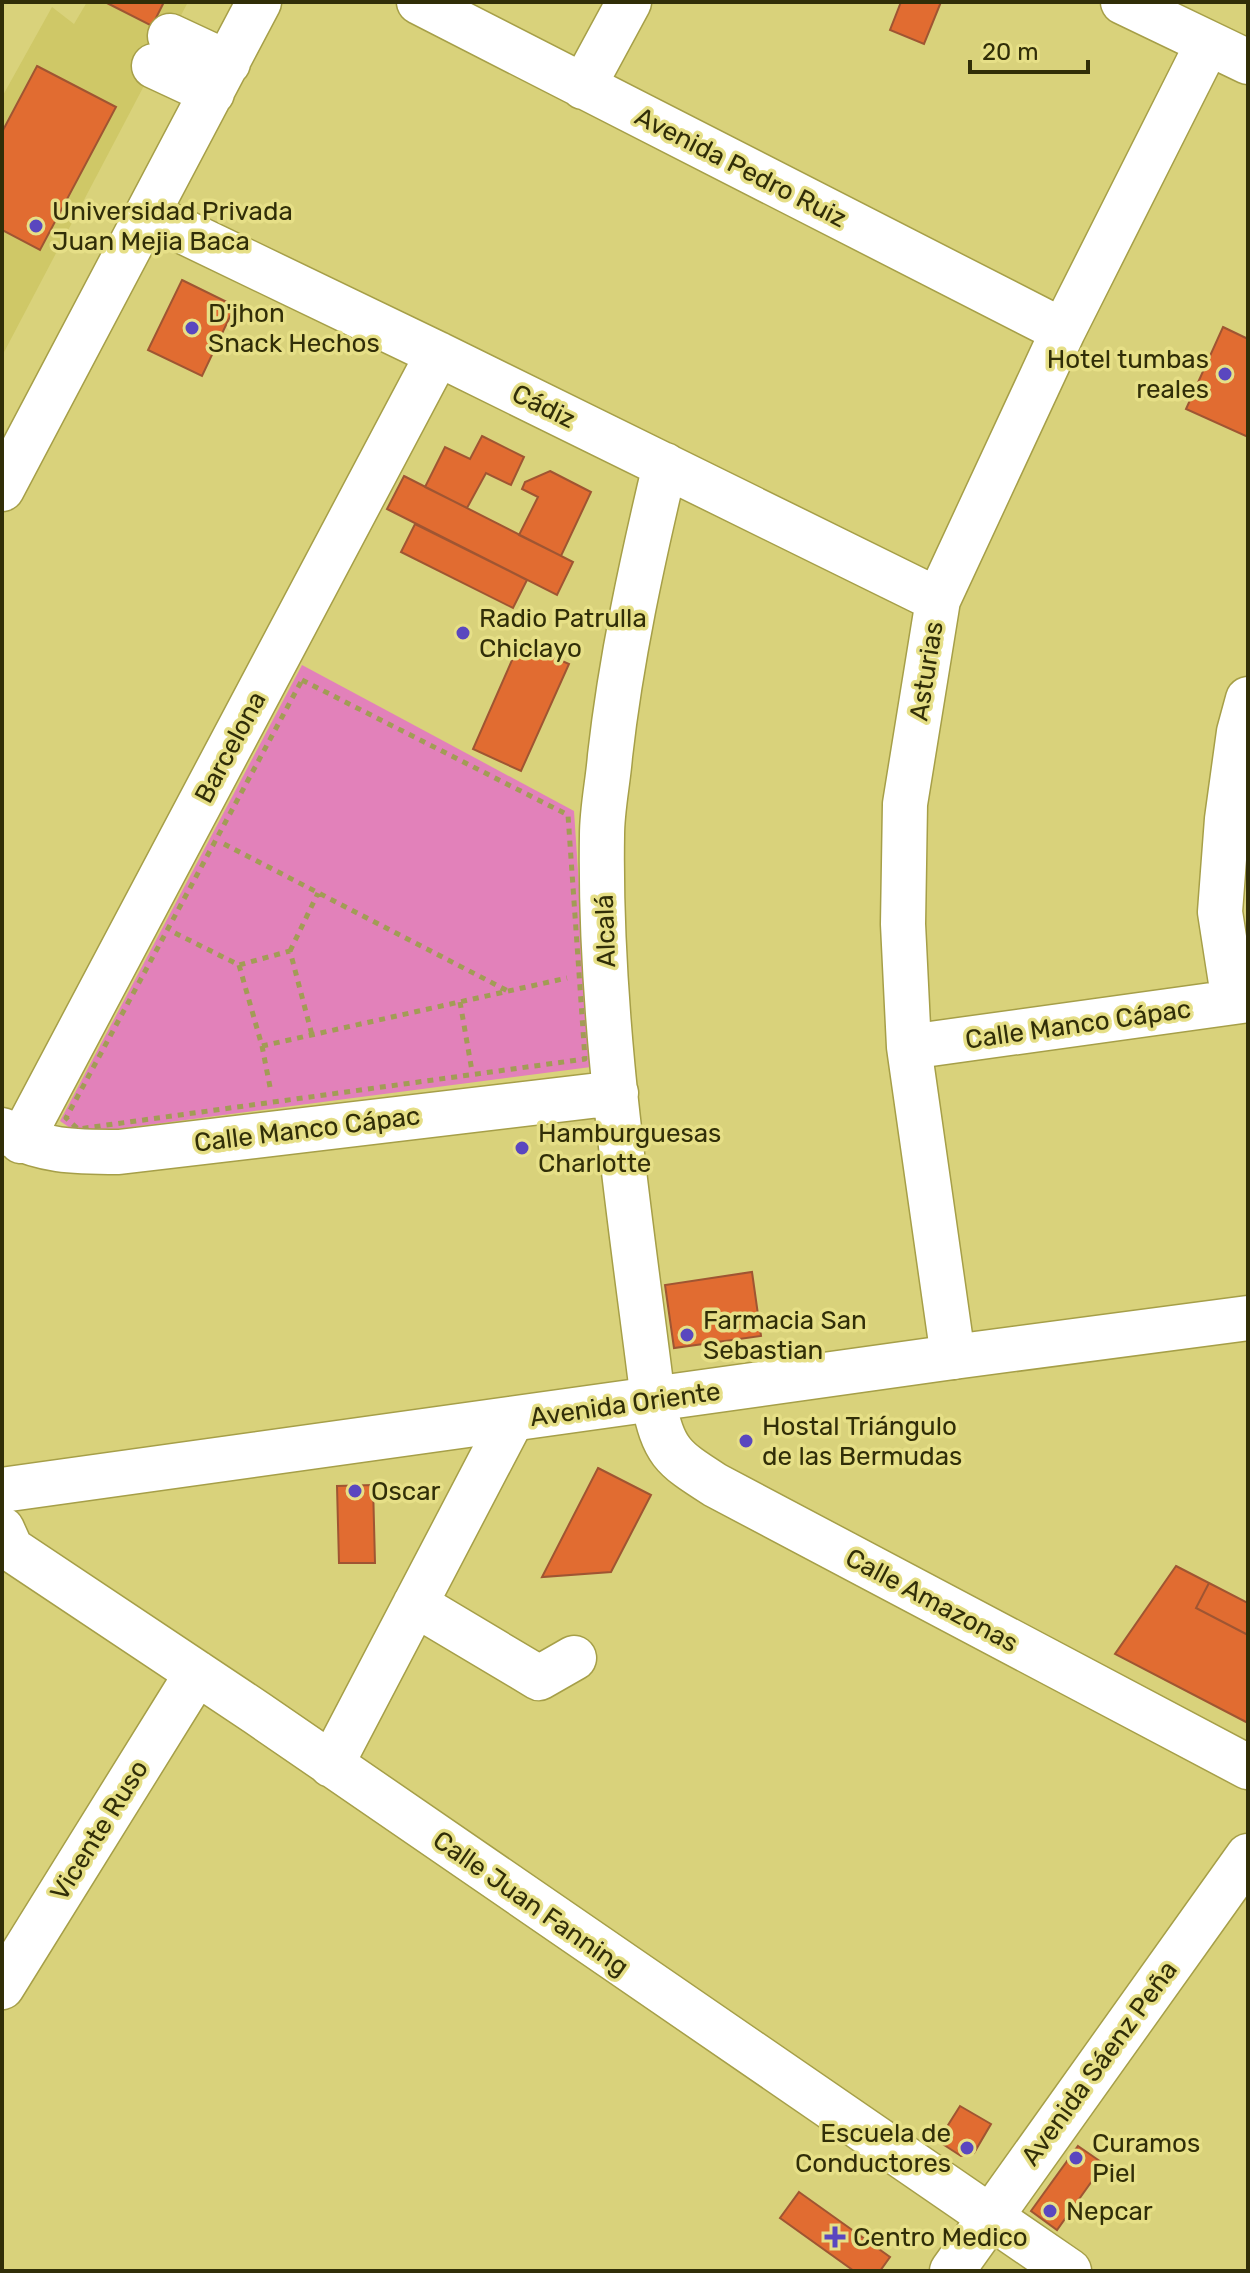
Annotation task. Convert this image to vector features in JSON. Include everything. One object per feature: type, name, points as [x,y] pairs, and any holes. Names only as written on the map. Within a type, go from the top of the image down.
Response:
[{"type":"street","points":[[2,489],[13,445],[149,215],[259,2]]},
{"type":"street","name":"Avenida Pedro Ruiz","points":[[419,2],[1063,331]]},
{"type":"street","points":[[583,87],[629,2]]},
{"type":"street","points":[[1123,2],[1248,62]]},
{"type":"street","name":"Asturias","points":[[953,1357],[909,1047],[903,924],[905,804],[938,600],[1063,331],[1208,43]]},
{"type":"street","points":[[162,51],[220,78]]},
{"type":"street","name":"Cádiz","points":[[149,215],[938,600]]},
{"type":"street","name":"Barcelona","points":[[12,1135],[438,354]]},
{"type":"street","name":"Alcalá","points":[[653,1400],[616,1093],[606,973],[602,832],[615,711],[633,606],[665,465]]},
{"type":"street","points":[[1241,1001],[1220,912],[1227,819],[1239,732],[1248,699]]},
{"type":"street","name":"Calle Manco Cápac","points":[[909,1047],[1241,1001]]},
{"type":"street","name":"Calle Manco Cápac","points":[[12,1135],[67,1152],[119,1152],[616,1093]]},
{"type":"street","name":"Avenida Oriente","points":[[2,1490],[1248,1318]]},
{"type":"street","name":"Calle Amazonas","points":[[653,1400],[660,1432],[678,1461],[715,1485],[1248,1767]]},
{"type":"street","points":[[331,1765],[511,1421]]},
{"type":"street","name":"Calle Juan Fanning","points":[[5,1548],[197,1673],[1069,2271]]},
{"type":"street","points":[[415,1604],[500,1655]]},
{"type":"street","name":"Vicente Ruso","points":[[5,1975],[197,1673]]},
{"type":"street","name":"Avenida Sáenz Peña","points":[[952,2271],[1248,1856]]},
{"type":"path","points":[[302,680],[568,815],[585,1059],[78,1129],[66,1118],[168,929],[302,680]]},
{"type":"path","points":[[216,840],[508,991]]},
{"type":"path","points":[[312,1035],[290,951],[318,893]]},
{"type":"path","points":[[168,929],[239,965],[290,951]]},
{"type":"path","points":[[239,965],[262,1046],[273,1102]]},
{"type":"path","points":[[262,1046],[579,975]]},
{"type":"path","points":[[460,1001],[473,1076]]},
{"type":"shaded area","name":"Universidad Privada Juan Mejia Baca","points":[[87,2],[188,2],[2,356],[2,97],[52,7],[74,24]]},
{"type":"shaded area","points":[[302,665],[574,811],[591,1067],[79,1134],[60,1121]]},
{"type":"building","points":[[105,2],[164,2],[152,26]]},
{"type":"building","points":[[901,2],[941,2],[924,44],[890,30]]},
{"type":"building","points":[[37,66],[116,107],[40,250],[2,230],[2,132]]},
{"type":"building","name":"D'jhon Snack Hechos","points":[[182,280],[235,306],[202,376],[148,350]]},
{"type":"building","name":"Hotel tumbas reales","points":[[1223,327],[1248,339],[1248,437],[1186,409]]},
{"type":"building","points":[[482,436],[524,457],[511,485],[486,473],[467,508],[425,487],[445,447],[470,459]]},
{"type":"building","points":[[550,471],[591,492],[561,556],[519,535],[538,497],[522,489],[525,482]]},
{"type":"building","points":[[404,476],[573,562],[557,595],[387,509]]},
{"type":"building","points":[[415,524],[527,580],[513,608],[401,552]]},
{"type":"building","points":[[520,642],[569,664],[521,771],[473,749]]},
{"type":"building","points":[[752,1272],[761,1336],[674,1348],[665,1285]]},
{"type":"building","points":[[598,1468],[651,1495],[611,1572],[542,1577]]},
{"type":"building","points":[[373,1485],[375,1563],[339,1563],[337,1486]]},
{"type":"building","points":[[1176,1566],[1209,1583],[1196,1608],[1248,1635],[1248,1723],[1115,1654]]},
{"type":"building","points":[[1209,1583],[1248,1603],[1248,1635],[1196,1608]]},
{"type":"building","points":[[960,2106],[991,2124],[974,2153],[961,2156],[938,2141]]},
{"type":"building","points":[[1078,2146],[1104,2164],[1057,2230],[1031,2211]]},
{"type":"building","name":"Centro Medico","points":[[799,2192],[890,2257],[880,2271],[854,2271],[780,2218]]},
{"type":"place","name":"Universidad Privada Juan Mejia Baca","points":[[36,226]]},
{"type":"place","name":"D'jhon Snack Hechos","points":[[192,328]]},
{"type":"place","name":"Hotel tumbas reales","points":[[1225,374]]},
{"type":"place","name":"Radio Patrulla Chiclayo","points":[[463,633]]},
{"type":"place","name":"Hamburguesas Charlotte","points":[[522,1148]]},
{"type":"place","name":"Farmacia San Sebastian","points":[[687,1335]]},
{"type":"place","name":"Hostal Triángulo de las Bermudas","points":[[746,1441]]},
{"type":"place","name":"Oscar","points":[[355,1491]]},
{"type":"place","name":"Escuela de Conductores","points":[[967,2148]]},
{"type":"place","name":"Curamos Piel","points":[[1076,2158]]},
{"type":"place","name":"Nepcar","points":[[1050,2211]]},
{"type":"place","name":"Centro Medico","points":[[835,2237]]}]
